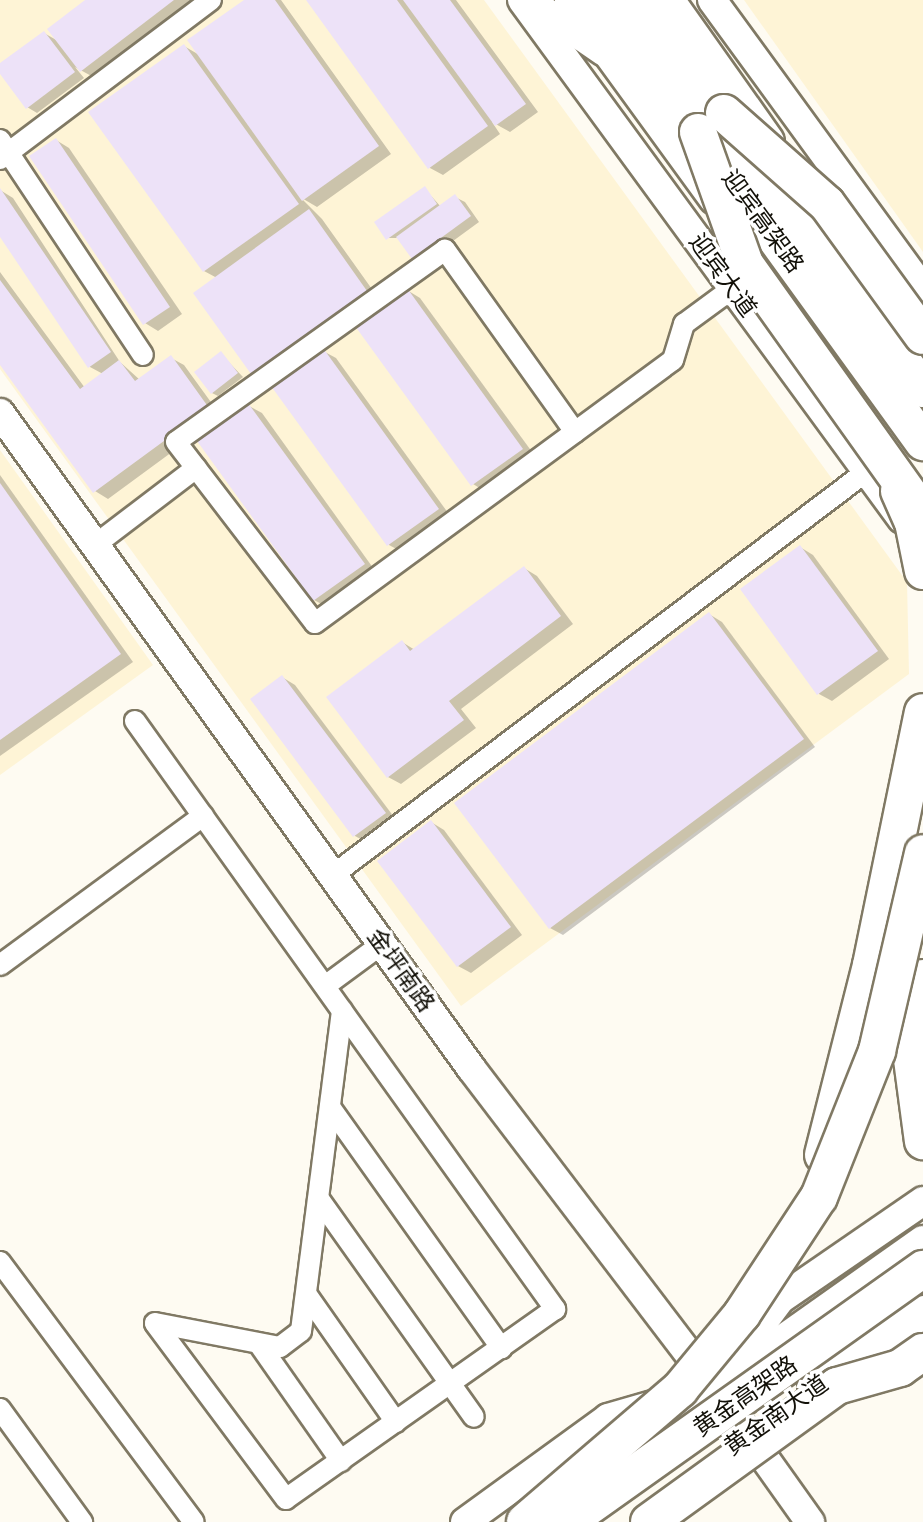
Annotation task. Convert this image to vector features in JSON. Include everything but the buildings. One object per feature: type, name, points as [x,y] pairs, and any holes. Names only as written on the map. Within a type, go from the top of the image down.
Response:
[{"type":"highway","name":"迎宾高架路","points":[[603,0],[711,122],[923,389]]},
{"type":"highway","name":"迎宾高架路","points":[[643,0],[711,122],[923,442]]},
{"type":"highway","points":[[711,122],[827,204],[923,336]]},
{"type":"highway","points":[[711,122],[745,264],[913,522],[923,571]]},
{"type":"highway","points":[[875,464],[923,514]]},
{"type":"highway","points":[[783,1257],[822,1158],[851,1046],[923,712]]},
{"type":"highway","points":[[525,1522],[680,1389],[783,1257],[819,1197],[873,1064],[923,853]]},
{"type":"highway","points":[[923,978],[912,1059],[923,1141]]},
{"type":"highway","name":"黄金高架路","points":[[567,1522],[923,1269]]},
{"type":"highway","name":"黄金高架路","points":[[602,1522],[923,1296]]},
{"type":"highway","points":[[649,1522],[837,1386],[915,1360]]},
{"type":"main road","name":"迎宾大道","points":[[571,0],[923,487]]},
{"type":"main road","points":[[668,0],[923,358]]},
{"type":"main road","points":[[535,1522],[714,1387],[923,1242]]},
{"type":"main road","name":"黄金南大道","points":[[631,1522],[755,1443],[923,1312]]},
{"type":"street","points":[[143,355],[3,151],[211,0]]},
{"type":"street","name":"迎宾大道","points":[[522,0],[733,288],[875,464],[923,551]]},
{"type":"street","points":[[529,0],[617,62]]},
{"type":"street","points":[[712,0],[923,289]]},
{"type":"street","points":[[575,432],[445,250],[176,442],[315,623],[575,432],[673,360],[684,324],[733,288]]},
{"type":"street","name":"金坪南路","points":[[0,413],[382,944],[714,1387],[810,1522]]},
{"type":"street","points":[[333,875],[875,464]]},
{"type":"street","points":[[95,545],[196,468]]},
{"type":"street","points":[[135,721],[555,1309],[286,1499],[155,1323],[280,1347],[301,1331],[342,1011]]},
{"type":"street","points":[[0,965],[203,816]]},
{"type":"street","points":[[325,986],[382,944]]},
{"type":"street","points":[[330,1107],[501,1348]]},
{"type":"street","points":[[319,1199],[474,1417]]},
{"type":"street","points":[[465,1522],[608,1418],[923,1201]]},
{"type":"street","points":[[0,1262],[194,1522]]},
{"type":"street","points":[[307,1295],[396,1422]]},
{"type":"street","points":[[608,1418],[714,1387],[782,1297]]},
{"type":"street","points":[[674,1522],[755,1443],[842,1393],[923,1337]]},
{"type":"street","points":[[259,1344],[341,1461]]},
{"type":"street","points":[[0,1409],[82,1522]]},
{"type":"shaded area","points":[[0,0],[484,0],[907,582],[909,674],[461,1006],[0,369]]},
{"type":"shaded area","points":[[744,0],[923,0],[923,252]]},
{"type":"shaded area","points":[[0,450],[153,665],[0,775]]}]
